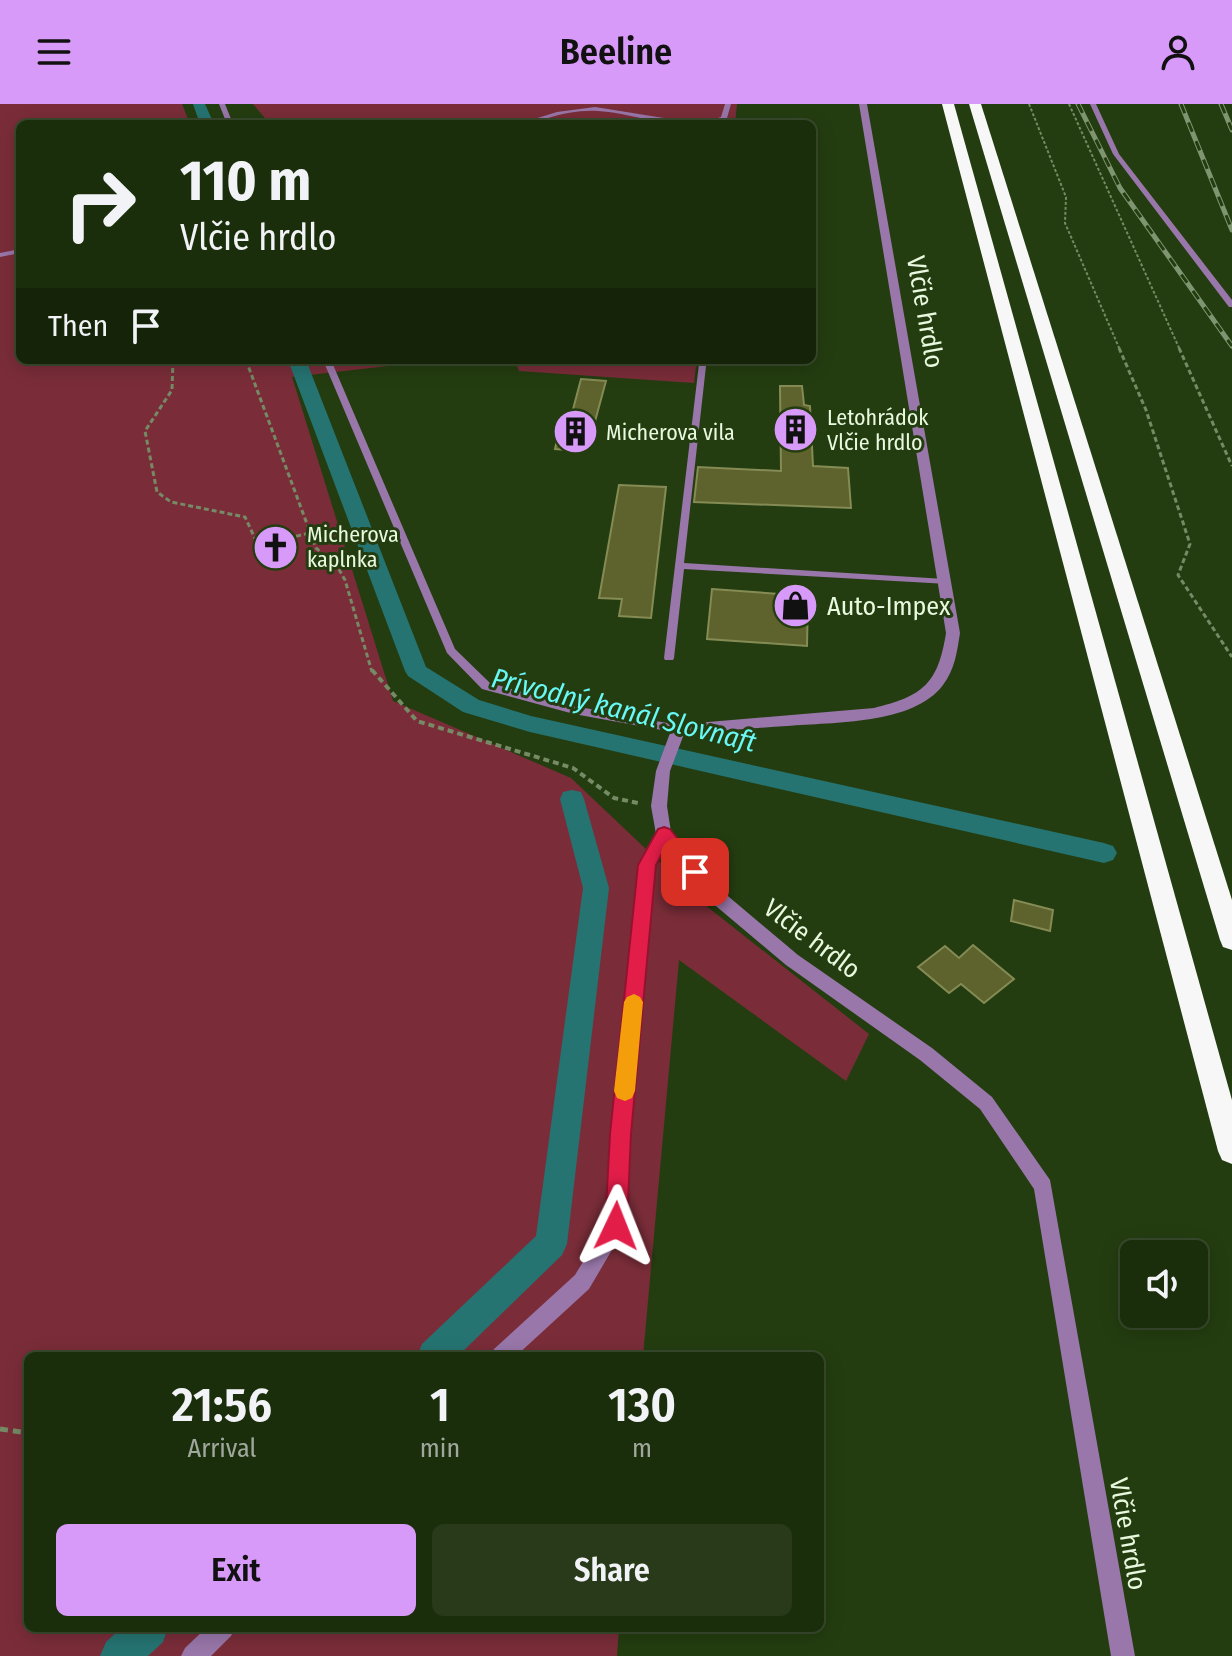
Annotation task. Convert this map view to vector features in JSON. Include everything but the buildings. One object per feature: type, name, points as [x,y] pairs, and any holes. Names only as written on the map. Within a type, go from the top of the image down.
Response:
[{"type":"highway","points":[[948,104],[1232,1151]]},
{"type":"highway","points":[[975,104],[1232,940]]},
{"type":"street","name":"Vlčie hrdlo","points":[[863,104],[953,633],[950,666],[926,693],[879,713],[676,735],[663,771],[659,806],[664,834],[710,891],[792,960],[926,1054],[986,1103],[1043,1186],[1123,1656]]},
{"type":"street","points":[[505,1352],[582,1282],[616,1226],[620,1134],[647,865],[664,834]]},
{"type":"street","points":[[193,1656],[219,1632]]},
{"type":"lane","points":[[719,120],[724,118],[728,104]]},
{"type":"lane","points":[[1093,104],[1116,154],[1232,305]]},
{"type":"lane","points":[[541,120],[595,109],[659,120]]},
{"type":"lane","points":[[329,364],[451,651],[486,686],[676,735]]},
{"type":"lane","points":[[669,658],[702,366]]},
{"type":"lane","points":[[680,566],[945,582]]},
{"type":"path","points":[[1029,104],[1066,197],[1065,223],[1146,410],[1190,544],[1178,575],[1232,657]]},
{"type":"path","points":[[1069,104],[1232,466]]},
{"type":"path","points":[[173,364],[172,390],[145,431],[157,492],[171,502],[245,517],[258,545],[310,533]]},
{"type":"path","points":[[247,364],[316,548],[337,566],[345,580],[372,672],[417,721],[573,768],[614,798],[659,806]]},
{"type":"path","points":[[0,1429],[24,1432]]},
{"type":"shaded area","points":[[0,104],[182,104],[188,120],[16,120],[16,364],[405,364],[292,377],[393,701],[571,778],[705,905],[869,1034],[846,1081],[679,960],[643,1352],[24,1352],[24,1632],[619,1632],[617,1656],[0,1656]]},
{"type":"shaded area","points":[[253,104],[737,104],[735,120],[267,120]]},
{"type":"shaded area","points":[[516,364],[709,364],[696,366],[694,383],[519,371]]},
{"type":"waterway","name":"Prívodný kanál Slovnaft","points":[[199,104],[205,120]]},
{"type":"waterway","name":"Prívodný kanál Slovnaft","points":[[299,364],[416,671],[471,706],[530,724],[1104,853]]},
{"type":"waterway","points":[[438,1352],[551,1244],[596,888],[572,799]]},
{"type":"waterway","points":[[120,1656],[145,1632]]},
{"type":"railway","points":[[1078,104],[1120,188],[1232,346]]},
{"type":"railway","points":[[1181,104],[1232,230]]},
{"type":"railway","points":[[1221,104],[1232,130]]},
{"type":"slow traffic","points":[[625,1091],[634,1002]]},
{"type":"place","name":"Letohrádok Vlčie hrdlo","points":[[796,430]]},
{"type":"place","name":"Micherova vila","points":[[575,432]]},
{"type":"place","name":"Micherova kaplnka","points":[[276,547]]},
{"type":"place","name":"Auto-Impex","points":[[796,606]]},
{"type":"route","points":[[616,1226],[620,1134],[647,865],[664,834],[695,872]]}]
